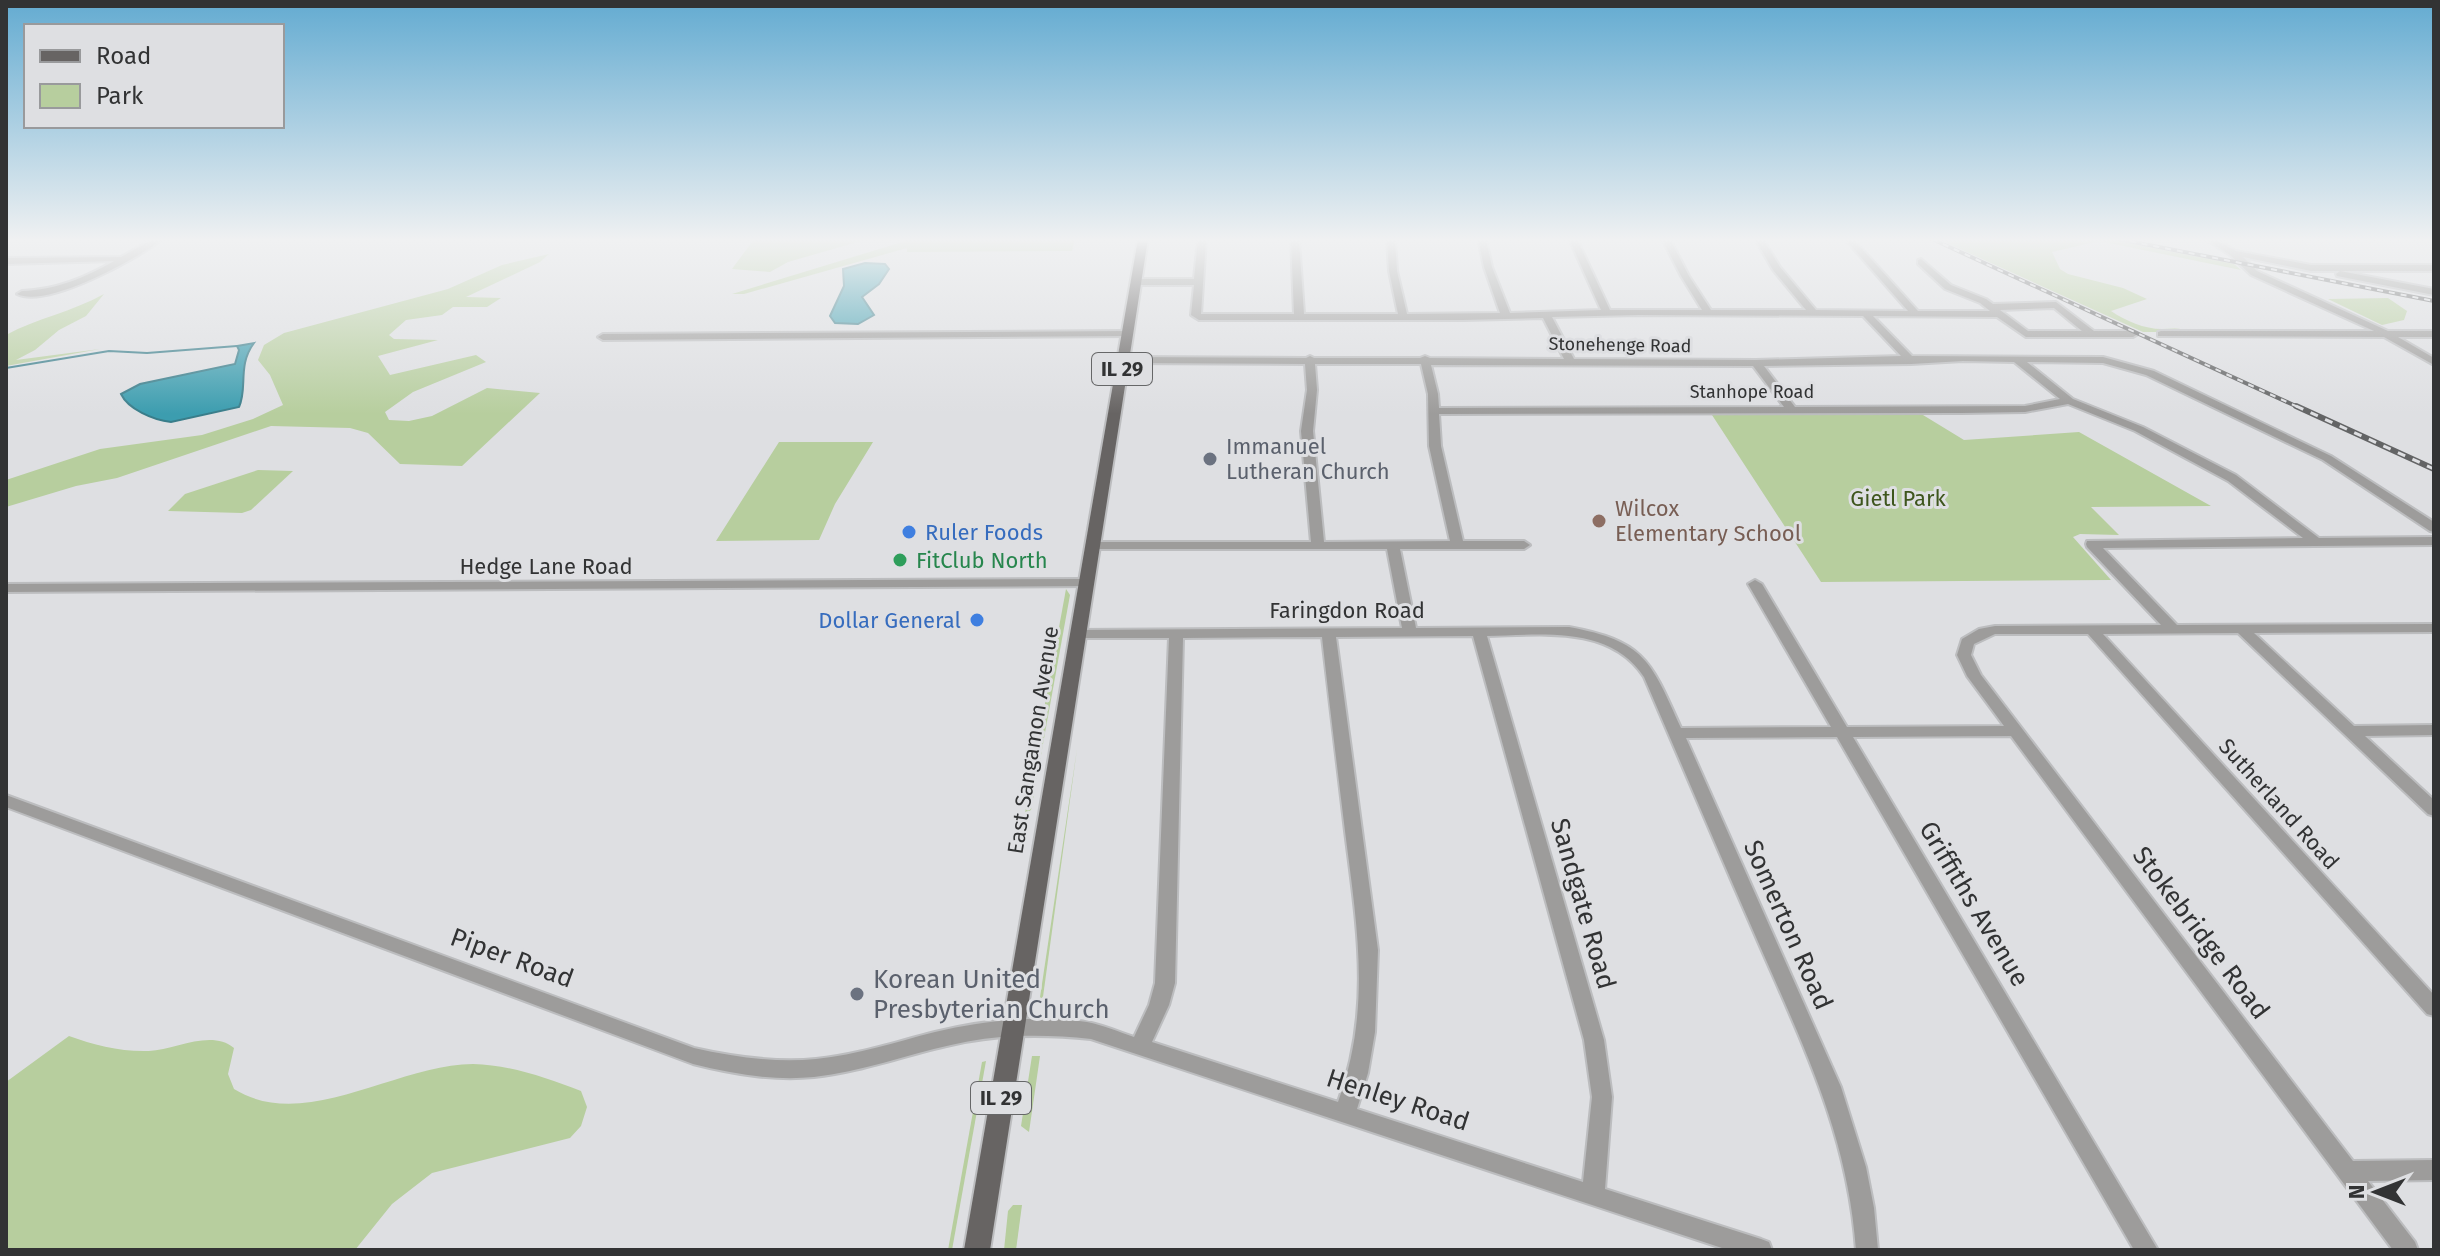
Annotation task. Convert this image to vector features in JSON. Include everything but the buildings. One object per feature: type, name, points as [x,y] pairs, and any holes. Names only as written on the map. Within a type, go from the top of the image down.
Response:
[{"type":"main road","name":"East Sangamon Avenue","points":[[977,1250],[1134,298]]},
{"type":"street","points":[[1198,298],[1197,316],[1299,317],[1607,313],[1916,314],[2056,305],[2092,334]]},
{"type":"street","points":[[1298,298],[1299,317]]},
{"type":"street","points":[[1399,298],[1403,317]]},
{"type":"street","points":[[1499,298],[1506,316]]},
{"type":"street","points":[[1600,298],[1607,313]]},
{"type":"street","points":[[1699,298],[1709,313]]},
{"type":"street","points":[[1800,298],[1814,314]]},
{"type":"street","points":[[1901,298],[1916,314]]},
{"type":"street","points":[[1977,298],[2026,334],[2133,334]]},
{"type":"street","points":[[2307,298],[2384,333],[2434,362]]},
{"type":"street","points":[[1866,314],[1911,361]]},
{"type":"street","points":[[1546,315],[1570,361]]},
{"type":"street","points":[[603,337],[1128,334]]},
{"type":"street","points":[[2161,334],[2434,334]]},
{"type":"street","points":[[2016,358],[2069,401],[2139,429],[2221,472],[2315,541]]},
{"type":"street","name":"Stonehenge Road","points":[[1123,360],[1425,359],[1756,363],[2086,358],[2115,362],[2150,373],[2327,458],[2434,528]]},
{"type":"street","points":[[1310,359],[1312,390],[1307,431],[1318,545]]},
{"type":"street","points":[[1425,359],[1434,411],[1435,446],[1457,545]]},
{"type":"street","points":[[1756,363],[1792,410]]},
{"type":"street","name":"Stanhope Road","points":[[1434,411],[2025,409],[2069,401]]},
{"type":"street","points":[[2173,629],[2092,544],[2434,541]]},
{"type":"street","points":[[1393,545],[1410,632]]},
{"type":"street","points":[[1093,546],[1524,545]]},
{"type":"street","name":"Hedge Lane Road","points":[[6,588],[1087,583]]},
{"type":"street","name":"Griffiths Avenue","points":[[1755,584],[2147,1250]]},
{"type":"street","points":[[2091,629],[2434,628]]},
{"type":"street","name":"Stokebridge Road","points":[[2091,629],[1984,632],[1962,640],[1964,655],[1968,667],[2407,1250]]},
{"type":"street","name":"Sutherland Road","points":[[2091,629],[2434,1008]]},
{"type":"street","points":[[2242,629],[2434,810]]},
{"type":"street","name":"Sandgate Road","points":[[1479,631],[1594,1040],[1602,1097],[1593,1195]]},
{"type":"street","name":"Faringdon Road","points":[[1078,634],[1569,631],[1618,640]]},
{"type":"street","points":[[1328,632],[1369,950],[1370,990],[1360,1059],[1345,1112]]},
{"type":"street","points":[[1140,1046],[1159,1005],[1165,983],[1176,634]]},
{"type":"street","name":"Somerton Road","points":[[1618,640],[1646,668],[1831,1087],[1854,1154],[1867,1250]]},
{"type":"street","points":[[2350,731],[2434,730]]},
{"type":"street","points":[[1674,733],[2016,731]]},
{"type":"street","name":"Piper Road","points":[[6,801],[715,1061],[745,1067],[815,1068],[862,1060],[974,1032],[1012,1029]]},
{"type":"street","name":"Henley Road","points":[[1012,1029],[1077,1029],[1105,1034],[1761,1250]]},
{"type":"street","points":[[2348,1171],[2434,1170]]},
{"type":"green space","points":[[101,298],[86,316],[59,330],[35,350],[16,360],[100,349],[6,366],[6,335]]},
{"type":"green space","points":[[416,298],[501,298],[487,307],[453,307],[442,315],[406,320],[389,335],[394,339],[438,340],[378,356],[390,375],[476,355],[486,362],[413,392],[385,412],[389,420],[409,421],[432,416],[487,388],[540,393],[462,466],[400,464],[368,433],[350,428],[271,426],[117,478],[76,486],[6,507],[6,480],[100,449],[202,435],[253,419],[283,405],[270,375],[258,360],[264,345],[284,333]]},
{"type":"green space","points":[[2067,298],[2144,298],[2147,299],[2111,311],[2149,328],[2189,332],[2143,332]]},
{"type":"green space","points":[[2388,298],[2407,311],[2404,320],[2382,325],[2328,299]]},
{"type":"green space","name":"Gietl Park","points":[[1712,415],[1923,415],[1964,440],[2079,432],[2211,506],[2091,507],[2119,535],[2080,534],[2073,537],[2111,580],[1821,582]]},
{"type":"green space","points":[[779,442],[873,442],[835,504],[819,540],[716,541]]},
{"type":"green space","points":[[258,470],[293,471],[251,510],[242,513],[168,511],[185,494]]},
{"type":"green space","points":[[1066,589],[1070,595],[1031,810],[1025,813]]},
{"type":"green space","points":[[1077,749],[1042,1004],[1039,1004]]},
{"type":"green space","points":[[69,1036],[108,1047],[139,1051],[204,1040],[225,1043],[234,1048],[228,1074],[234,1089],[262,1101],[291,1104],[321,1100],[414,1074],[473,1064],[515,1070],[581,1091],[587,1107],[581,1126],[570,1138],[432,1173],[392,1204],[355,1250],[6,1250],[6,1082]]},
{"type":"green space","points":[[1032,1056],[1040,1056],[1029,1132],[1021,1126]]},
{"type":"green space","points":[[986,1061],[952,1250],[948,1250],[982,1062]]},
{"type":"green space","points":[[1013,1205],[1022,1205],[1016,1250],[1004,1250],[1008,1211]]},
{"type":"water","points":[[839,298],[862,298],[874,315],[858,324],[835,323],[830,316]]},
{"type":"water","points":[[254,343],[244,368],[239,407],[171,422],[142,413],[121,394],[140,384],[235,364],[239,350],[237,346]]},
{"type":"waterway","points":[[6,368],[109,351],[147,353],[237,346]]},
{"type":"railway","points":[[2060,298],[2300,408]]},
{"type":"railway","points":[[2417,298],[2434,301]]},
{"type":"railway","points":[[2296,406],[2434,469]]},
{"type":"place","name":"Immanuel Lutheran Church","points":[[1210,459]]},
{"type":"place","name":"Wilcox Elementary School","points":[[1599,521]]},
{"type":"place","name":"Ruler Foods","points":[[909,532]]},
{"type":"place","name":"FitClub North","points":[[900,560]]},
{"type":"place","name":"Dollar General","points":[[977,620]]},
{"type":"place","name":"Korean United Presbyterian Church","points":[[857,994]]}]
